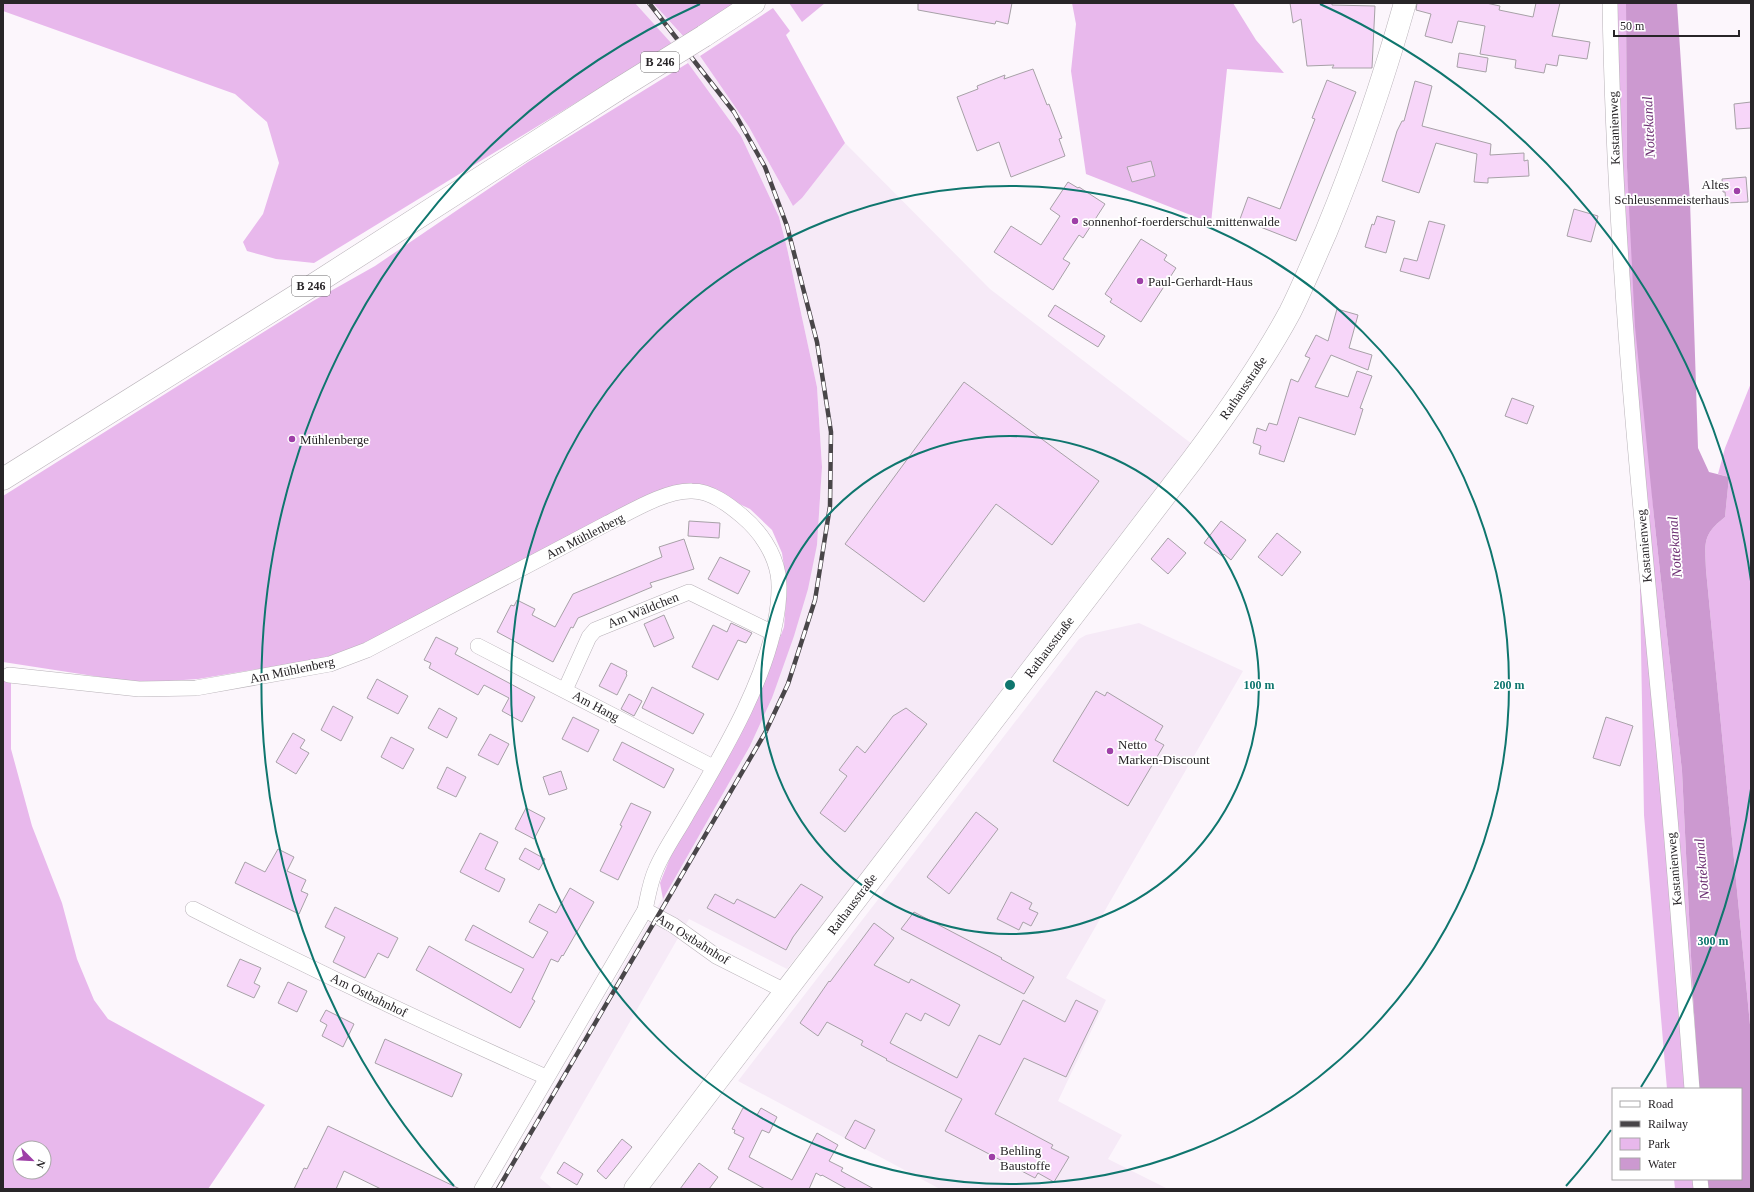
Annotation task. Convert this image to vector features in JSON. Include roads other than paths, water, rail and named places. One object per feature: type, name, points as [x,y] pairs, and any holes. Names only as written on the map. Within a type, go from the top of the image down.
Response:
[{"type":"main road","name":"B 246","points":[[3,479],[319,281],[754,3]]},
{"type":"main road","name":"Rathausstraße","points":[[635,1189],[1193,459],[1247,384],[1268,350],[1303,286],[1343,190],[1374,107],[1404,3]]},
{"type":"street","name":"Kastanienweg","points":[[1610,3],[1614,148],[1632,405],[1692,1088]]},
{"type":"street","name":"Am Mühlenberg","points":[[9,675],[139,689],[196,688],[330,664],[367,650],[410,626],[645,505],[673,494],[692,491],[709,495],[727,504],[759,533],[768,546],[775,563],[778,576],[778,602],[773,633],[756,681],[736,725],[656,869],[645,910]]},
{"type":"street","name":"Am Wäldchen","points":[[565,690],[589,637],[595,630],[689,592],[773,633]]},
{"type":"street","name":"Am Hang","points":[[478,646],[713,768]]},
{"type":"street","name":"Am Ostbahnhof","points":[[193,909],[434,1028],[546,1077]]},
{"type":"street","name":"Am Ostbahnhof","points":[[482,1189],[546,1077],[645,910],[673,925],[716,956],[785,992]]},
{"type":"water","name":"Nottekanal","points":[[1626,3],[1677,3],[1690,201],[1698,448],[1709,472],[1729,477],[1725,517],[1712,529],[1706,540],[1705,553],[1751,1035],[1751,1189],[1707,1189],[1706,1180],[1742,1180],[1742,1088],[1699,1088],[1682,771],[1635,327],[1627,167]]},
{"type":"railway","points":[[498,1189],[765,733],[788,684],[815,600],[830,506],[831,432],[817,342],[787,226],[765,167],[734,112],[649,3]]},
{"type":"place","name":"Altes Schleusenmeisterhaus","points":[[1737,191]]},
{"type":"place","name":"sonnenhof-foerderschule.mittenwalde","points":[[1075,221]]},
{"type":"place","name":"Paul-Gerhardt-Haus","points":[[1140,281]]},
{"type":"place","name":"Mühlenberge","points":[[292,439]]},
{"type":"place","name":"Netto Marken-Discount","points":[[1110,751]]},
{"type":"place","name":"Behling Baustoffe","points":[[992,1157]]}]
